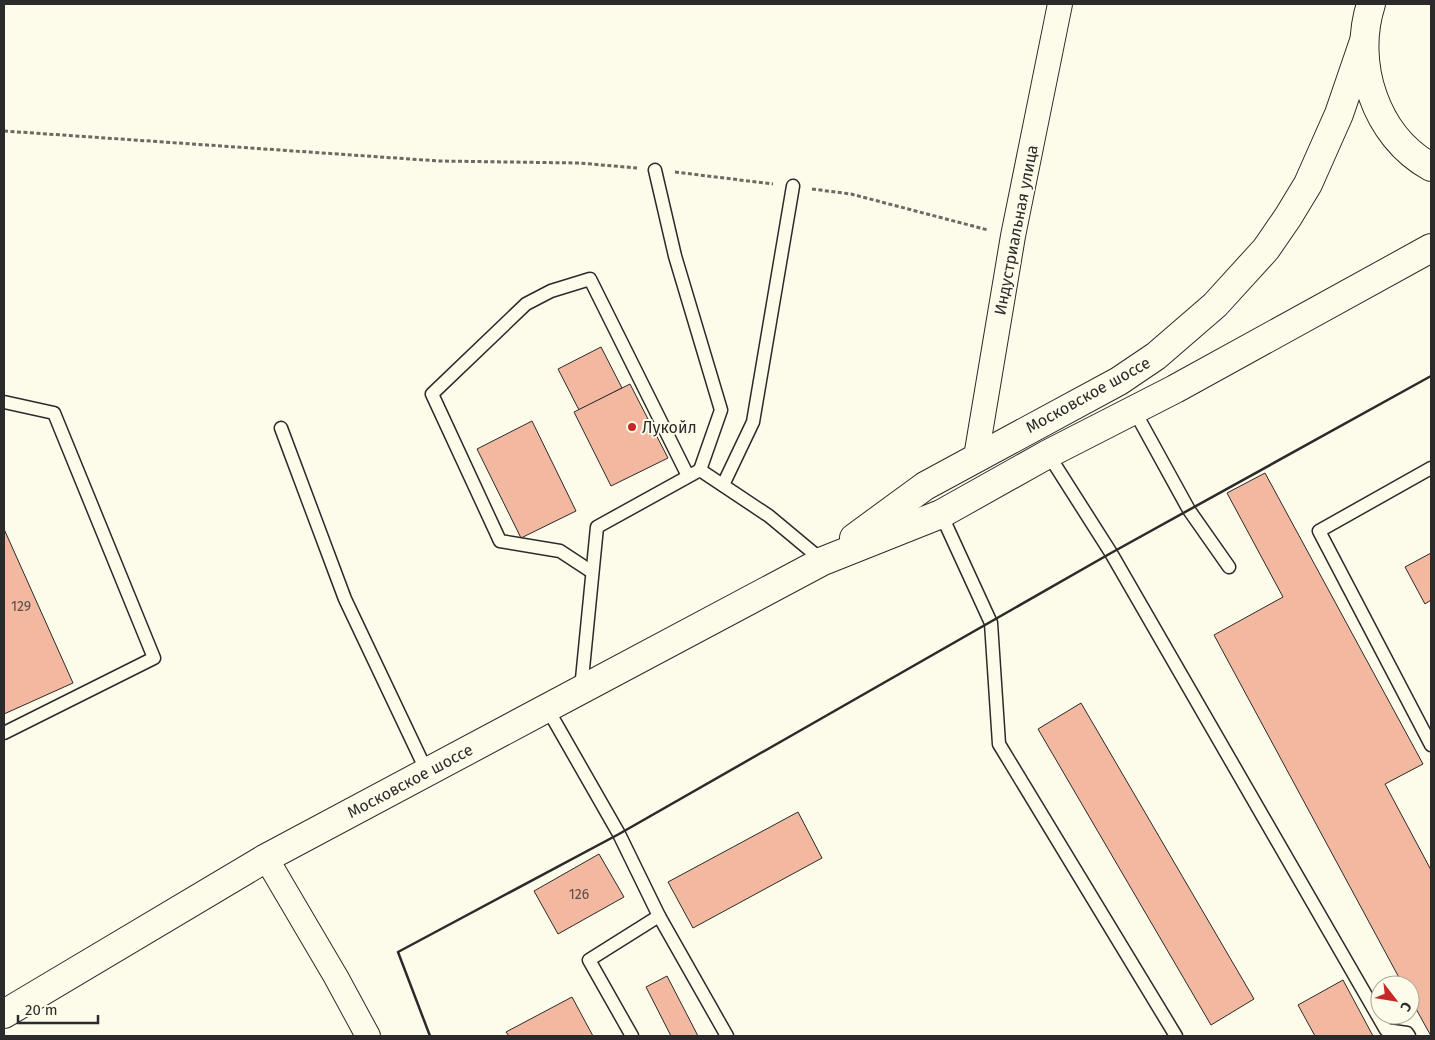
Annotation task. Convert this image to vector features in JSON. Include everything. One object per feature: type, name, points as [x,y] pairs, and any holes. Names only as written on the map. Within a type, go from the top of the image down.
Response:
[{"type":"main road","points":[[1371,4],[1364,41],[1364,66],[1370,90],[1379,112],[1392,133],[1409,151],[1431,167]]},
{"type":"main road","name":"Московское шоссе","points":[[823,560],[926,486],[976,457],[1119,381],[1156,356],[1215,305],[1242,278],[1288,217],[1308,184],[1335,123],[1364,41]]},
{"type":"main road","name":"Московское шоссе","points":[[4,1014],[266,858],[823,560],[941,514],[1048,454],[1134,410],[1431,248]]},
{"type":"street","name":"Индустриальная улица","points":[[976,457],[1013,236],[1060,4]]},
{"type":"street","points":[[266,858],[336,977],[368,1036]]},
{"type":"lane","points":[[581,689],[597,526],[700,470],[721,410],[675,256],[655,170]]},
{"type":"lane","points":[[723,485],[753,422],[793,186]]},
{"type":"lane","points":[[592,572],[560,551],[500,541],[432,394],[526,304],[550,291],[590,279],[688,476]]},
{"type":"lane","points":[[4,402],[54,413],[154,658],[4,733]]},
{"type":"lane","points":[[1134,410],[1189,510],[1228,567]]},
{"type":"lane","points":[[281,428],[345,599],[427,772]]},
{"type":"lane","points":[[1048,454],[1111,553],[1386,1030],[1407,1033],[1409,1036]]},
{"type":"lane","points":[[1431,468],[1318,531],[1431,745]]},
{"type":"lane","points":[[700,470],[769,516],[823,560]]},
{"type":"lane","points":[[941,514],[991,623],[999,744],[1176,1036]]},
{"type":"lane","points":[[546,708],[619,834],[659,916],[727,1036]]},
{"type":"lane","points":[[632,1036],[589,960],[659,916]]},
{"type":"path","points":[[4,131],[439,161],[579,163],[655,170],[851,194],[1013,236]]},
{"type":"building","points":[[601,347],[622,388],[579,410],[558,369]]},
{"type":"building","points":[[630,384],[668,458],[611,486],[574,412]]},
{"type":"building","points":[[532,421],[576,511],[521,538],[477,449]]},
{"type":"building","points":[[1265,473],[1423,764],[1385,784],[1431,870],[1431,1036],[1420,1016],[1420,975],[1398,975],[1214,635],[1283,597],[1227,493]]},
{"type":"building","points":[[4,529],[73,683],[4,714]]},
{"type":"building","points":[[1431,553],[1431,600],[1425,604],[1405,567]]},
{"type":"building","points":[[1081,703],[1254,999],[1211,1025],[1038,729]]},
{"type":"building","points":[[798,812],[822,858],[693,928],[668,882]]},
{"type":"building","points":[[599,854],[624,897],[558,934],[534,891]]},
{"type":"building","points":[[667,976],[698,1036],[671,1036],[646,987]]},
{"type":"building","points":[[1343,980],[1373,1036],[1315,1036],[1298,1005]]},
{"type":"building","points":[[572,997],[593,1036],[509,1036],[506,1032]]},
{"type":"wall","points":[[430,1036],[398,952],[619,834],[1111,553],[1431,376]]},
{"type":"place","name":"Лукойл","points":[[632,427]]}]
